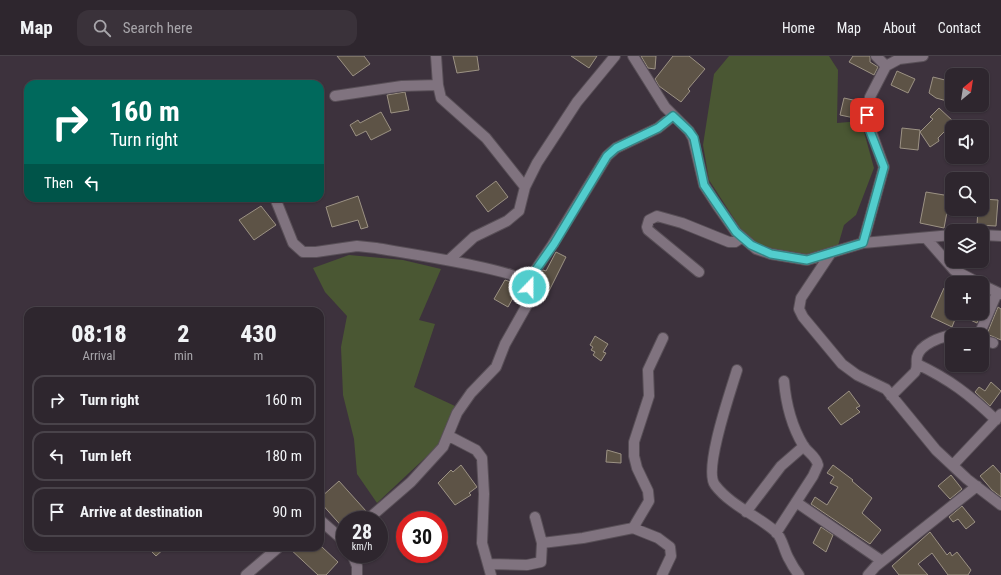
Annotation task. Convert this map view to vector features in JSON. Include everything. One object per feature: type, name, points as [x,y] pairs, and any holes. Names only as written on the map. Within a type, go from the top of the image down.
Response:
[{"type":"street","points":[[436,56],[438,85],[444,101],[486,138],[525,187]]},
{"type":"street","points":[[449,260],[474,237],[517,214],[520,209],[525,187],[537,163],[577,102],[615,56]]},
{"type":"street","points":[[633,56],[653,91],[665,108],[689,131],[694,138],[704,185],[742,238],[765,252],[807,260],[863,243],[945,236]]},
{"type":"street","points":[[876,56],[886,66]]},
{"type":"street","points":[[863,243],[884,167],[867,120],[868,102],[881,73],[886,66],[899,59],[923,56]]},
{"type":"street","points":[[335,96],[402,86],[438,85]]},
{"type":"street","points":[[377,511],[411,482],[434,458],[449,436],[457,413],[471,393],[493,370],[499,360],[505,344],[528,302],[528,281],[554,244],[593,177],[611,151],[658,128],[673,116]]},
{"type":"street","points":[[277,202],[293,243],[303,252],[316,252],[357,246],[449,260],[518,276],[528,281]]},
{"type":"street","points":[[699,272],[648,230],[647,227],[649,220],[657,216],[682,223],[729,242],[735,242],[742,238]]},
{"type":"street","points":[[989,235],[1001,236]]},
{"type":"street","points":[[926,238],[954,270],[966,276]]},
{"type":"street","points":[[831,253],[801,298],[799,309],[811,327],[842,364],[857,375],[880,385],[936,450],[953,466],[1001,505]]},
{"type":"street","points":[[982,328],[999,293],[989,288]]},
{"type":"street","points":[[891,396],[915,372],[918,354],[921,349],[945,337]]},
{"type":"street","points":[[633,528],[649,500],[648,491],[637,468],[634,456],[634,442],[649,396],[648,370],[662,338]]},
{"type":"street","points":[[989,342],[993,343]]},
{"type":"street","points":[[917,364],[952,382],[998,417],[953,466]]},
{"type":"street","points":[[737,370],[718,435],[713,459],[712,480],[717,487],[746,512],[776,533],[789,560],[799,575]]},
{"type":"street","points":[[776,533],[813,476],[818,465],[815,458],[804,446],[789,414],[784,381]]},
{"type":"street","points":[[449,436],[476,450],[482,458],[484,494],[482,543],[492,575]]},
{"type":"street","points":[[746,512],[781,466],[804,446]]},
{"type":"street","points":[[868,575],[882,561],[977,486]]},
{"type":"street","points":[[796,502],[882,561]]},
{"type":"street","points":[[489,564],[539,563],[542,561],[542,543],[535,516]]},
{"type":"street","points":[[324,523],[336,533]]},
{"type":"street","points":[[542,543],[583,538],[633,528],[658,538],[670,547],[671,556],[662,575]]},
{"type":"street","points":[[246,575],[274,551]]},
{"type":"street","points":[[356,563],[357,575]]},
{"type":"green space","points":[[729,56],[829,56],[838,70],[837,123],[861,121],[874,168],[856,215],[844,225],[837,249],[813,258],[773,251],[746,237],[709,180],[703,145],[714,74]]},
{"type":"green space","points":[[349,255],[403,260],[441,269],[419,320],[435,324],[414,387],[455,406],[442,442],[377,503],[357,474],[354,439],[343,395],[341,347],[347,316],[325,292],[313,268]]},
{"type":"building","points":[[337,56],[364,56],[370,64],[353,76]]},
{"type":"building","points":[[453,56],[477,56],[479,70],[457,73]]},
{"type":"building","points":[[571,56],[597,56],[589,68]]},
{"type":"building","points":[[641,56],[656,56],[655,69],[648,68]]},
{"type":"building","points":[[673,56],[689,56],[705,69],[688,89],[690,91],[681,102],[659,86],[655,79]]},
{"type":"building","points":[[853,56],[870,56],[870,62],[878,67],[874,75],[849,62]]},
{"type":"building","points":[[897,71],[915,79],[908,93],[891,85]]},
{"type":"building","points":[[933,77],[945,80],[945,100],[936,98],[929,93]]},
{"type":"building","points":[[405,92],[409,110],[391,113],[387,95]]},
{"type":"building","points":[[844,98],[862,102],[859,119],[840,115]]},
{"type":"building","points":[[939,108],[952,120],[945,120],[945,131],[938,138],[939,141],[930,147],[920,132],[933,119],[930,117]]},
{"type":"building","points":[[381,112],[391,130],[371,140],[366,131],[356,136],[350,125],[358,120],[360,123]]},
{"type":"building","points":[[902,128],[920,130],[918,150],[900,148]]},
{"type":"building","points":[[496,181],[508,197],[488,212],[476,196]]},
{"type":"building","points":[[926,192],[945,195],[945,216],[946,216],[944,228],[920,223]]},
{"type":"building","points":[[358,196],[368,227],[361,229],[358,220],[332,227],[326,207]]},
{"type":"building","points":[[989,199],[998,200],[996,226],[989,226],[989,224],[977,224],[978,216],[989,216]]},
{"type":"building","points":[[261,206],[276,225],[254,240],[239,220]]},
{"type":"building","points":[[556,252],[566,257],[544,301],[534,295],[535,284],[543,270],[546,271]]},
{"type":"building","points":[[505,280],[520,285],[508,307],[494,299]]},
{"type":"building","points":[[945,288],[945,320],[955,320],[952,327],[931,317]]},
{"type":"building","points":[[998,307],[1001,309],[1001,340],[989,335],[989,329]]},
{"type":"building","points":[[970,320],[978,320],[977,323]]},
{"type":"building","points":[[595,336],[608,344],[603,352],[606,353],[601,361],[593,355],[595,352],[591,350],[593,347],[590,345]]},
{"type":"building","points":[[991,382],[1001,391],[990,406],[975,392],[979,387],[985,391]]},
{"type":"building","points":[[849,391],[860,406],[856,408],[860,412],[841,425],[828,408]]},
{"type":"building","points":[[607,450],[621,454],[621,463],[606,462]]},
{"type":"building","points":[[461,465],[477,487],[469,493],[471,495],[455,505],[438,483],[451,470],[453,472]]},
{"type":"building","points":[[833,465],[853,480],[852,481],[872,498],[862,513],[881,530],[870,544],[811,504],[815,497],[827,505],[838,487],[830,483],[834,477],[827,473]]},
{"type":"building","points":[[993,465],[1001,474],[1001,497],[992,490],[980,476]]},
{"type":"building","points":[[951,475],[962,489],[950,499],[938,486]]},
{"type":"building","points":[[339,481],[366,511],[336,511],[336,520],[324,506],[324,494]]},
{"type":"building","points":[[962,506],[975,522],[966,529],[958,519],[953,522],[949,517]]},
{"type":"building","points":[[821,527],[833,535],[826,552],[813,543]]},
{"type":"building","points":[[930,532],[947,555],[950,552],[952,556],[957,552],[971,570],[968,575],[948,575],[932,553],[918,564],[928,575],[899,575],[892,566]]},
{"type":"building","points":[[324,549],[337,563],[326,575],[318,575],[292,551],[324,551]]},
{"type":"building","points":[[151,551],[162,551],[156,556]]},
{"type":"route","points":[[529,287],[528,281],[554,244],[593,177],[611,151],[658,128],[673,116],[689,131],[694,138],[704,185],[736,232],[756,249],[771,254],[807,260],[815,259],[863,243],[884,167],[870,131],[867,115]]}]
